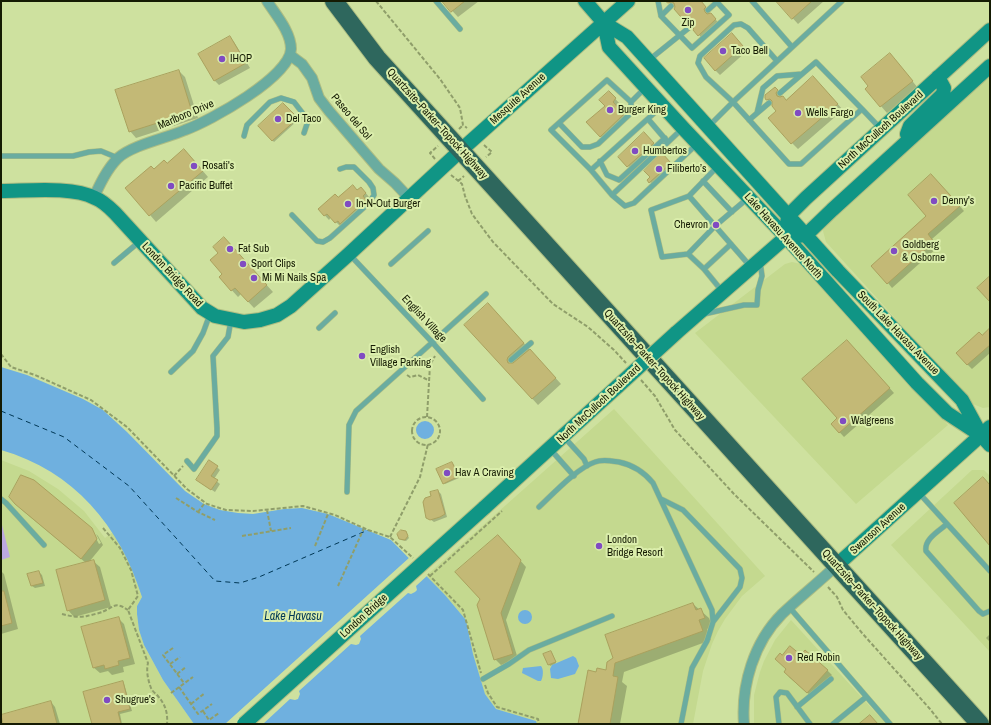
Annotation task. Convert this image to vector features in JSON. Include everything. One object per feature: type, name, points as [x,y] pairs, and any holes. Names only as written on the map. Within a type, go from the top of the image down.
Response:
[{"type":"highway","name":"Quartzsite–Parker–Topock Highway","points":[[334,1],[377,58],[460,151],[980,724]]},
{"type":"main road","name":"Lake Havasu Avenue North","points":[[585,1],[604,23],[627,37],[802,231]]},
{"type":"main road","name":"Mesquite Avenue","points":[[410,199],[460,151],[628,1]]},
{"type":"main road","name":"Lake Havasu Avenue North","points":[[604,23],[609,47],[718,166],[786,237],[917,383],[947,413],[987,435]]},
{"type":"main road","name":"North McCulloch Boulevard","points":[[788,216],[990,30]]},
{"type":"main road","points":[[788,216],[786,237],[802,231],[903,145],[990,66]]},
{"type":"main road","points":[[903,145],[910,126],[943,94],[944,88],[938,77]]},
{"type":"main road","name":"London Bridge Road","points":[[1,191],[78,192],[94,197],[115,212],[202,308],[215,316],[244,322],[260,320],[277,315],[291,306],[410,199]]},
{"type":"main road","name":"South Lake Havasu Avenue","points":[[802,231],[838,271],[962,400],[987,435]]},
{"type":"main road","name":"North McCulloch Boulevard","points":[[484,508],[676,333],[786,237]]},
{"type":"main road","name":"Swanson Avenue","points":[[837,566],[918,492],[987,435]]},
{"type":"main road","name":"London Bridge","points":[[244,724],[484,508]]},
{"type":"street","points":[[267,1],[288,34],[291,47],[290,55]]},
{"type":"street","name":"Marlboro Drive","points":[[94,197],[103,178],[118,158],[140,146],[190,128],[225,111],[282,69],[290,55]]},
{"type":"street","name":"Paseo del Sol","points":[[290,55],[302,64],[312,78],[320,98],[330,111],[379,169],[396,183],[410,199]]},
{"type":"street","name":"Swanson Avenue","points":[[744,724],[744,694],[754,657],[781,615],[837,566]]},
{"type":"lane","points":[[436,1],[460,29]]},
{"type":"lane","points":[[658,1],[661,16],[692,48],[729,15],[716,1],[708,10]]},
{"type":"lane","points":[[752,1],[792,47]]},
{"type":"lane","points":[[707,127],[842,1]]},
{"type":"lane","points":[[661,16],[671,6]]},
{"type":"lane","points":[[777,61],[748,28],[741,24],[734,25],[700,56],[698,63],[706,77],[733,102],[789,164],[801,164],[862,109]]},
{"type":"lane","points":[[648,61],[690,27]]},
{"type":"lane","points":[[780,93],[816,62],[882,129]]},
{"type":"lane","points":[[757,113],[763,88],[777,76],[803,74]]},
{"type":"lane","points":[[558,123],[582,147],[590,147],[598,144],[632,113],[631,102],[607,80],[550,130],[591,170],[612,195],[625,206],[634,203],[698,144]]},
{"type":"lane","points":[[631,102],[646,87]]},
{"type":"lane","points":[[244,136],[247,125],[251,120],[270,102],[281,98],[294,102],[304,115],[307,124],[304,133]]},
{"type":"lane","points":[[749,120],[769,103]]},
{"type":"lane","points":[[591,170],[663,106]]},
{"type":"lane","points":[[648,119],[667,140]]},
{"type":"lane","points":[[600,161],[607,175],[620,180],[683,128]]},
{"type":"lane","points":[[612,195],[667,140]]},
{"type":"lane","points":[[1,156],[73,156],[101,151],[118,158]]},
{"type":"lane","points":[[718,166],[689,196],[652,210],[662,257],[688,254],[715,226],[749,198]]},
{"type":"lane","points":[[292,215],[317,241],[323,242],[330,238],[369,203],[374,195],[373,188],[369,182],[354,167],[340,169]]},
{"type":"lane","points":[[703,181],[732,212]]},
{"type":"lane","points":[[689,196],[731,244],[756,264],[762,276],[758,292],[757,305],[744,305],[696,316]]},
{"type":"lane","points":[[391,264],[428,231]]},
{"type":"lane","points":[[114,263],[141,241]]},
{"type":"lane","points":[[704,269],[731,244]]},
{"type":"lane","name":"English Village","points":[[350,254],[432,342],[482,399]]},
{"type":"lane","points":[[688,254],[704,269],[723,292]]},
{"type":"lane","points":[[347,492],[349,425],[356,411],[486,294]]},
{"type":"lane","points":[[171,372],[193,351],[203,333],[211,313]]},
{"type":"lane","points":[[319,328],[335,313]]},
{"type":"lane","points":[[187,461],[194,469],[217,436],[213,356],[228,337],[231,320]]},
{"type":"lane","points":[[511,360],[530,343]]},
{"type":"lane","points":[[564,436],[584,458],[587,466]]},
{"type":"lane","points":[[550,449],[574,476]]},
{"type":"lane","points":[[539,507],[574,476],[595,462],[607,460],[635,467],[645,474],[650,480],[661,499],[712,610],[713,622]]},
{"type":"lane","points":[[918,492],[990,571]]},
{"type":"lane","points":[[1,499],[44,545]]},
{"type":"lane","points":[[661,499],[683,510],[740,568],[742,578],[740,587],[713,622],[707,642],[692,668],[680,724]]},
{"type":"lane","points":[[947,524],[928,540],[925,545],[926,551],[979,611],[983,614],[990,611]]},
{"type":"lane","points":[[790,608],[890,724]]},
{"type":"lane","points":[[482,679],[509,664],[529,650],[612,616]]},
{"type":"lane","points":[[798,707],[830,679]]},
{"type":"lane","points":[[779,724],[776,696],[780,692],[788,693],[810,724]]},
{"type":"lane","points":[[833,724],[866,696]]},
{"type":"path","points":[[376,1],[440,79],[460,108],[463,125]]},
{"type":"path","points":[[458,181],[462,184],[472,214],[492,242],[553,304],[588,327],[614,350],[630,368]]},
{"type":"path","points":[[427,417],[430,365],[440,351]]},
{"type":"path","points":[[1,354],[11,367],[35,375],[91,400],[127,427],[187,489],[207,504],[226,510],[253,511],[303,506],[334,515],[390,537],[414,559]]},
{"type":"path","points":[[401,370],[410,377],[418,375],[428,380]]},
{"type":"path","points":[[640,379],[655,396],[675,430],[734,494],[822,580],[837,597],[843,610],[862,633],[942,724]]},
{"type":"path","points":[[422,417],[427,417],[436,422],[439,432],[437,438],[428,444],[419,443],[415,440],[412,430],[413,424],[422,417]]},
{"type":"path","points":[[390,537],[420,477],[428,444]]},
{"type":"path","points":[[174,476],[187,461]]},
{"type":"path","points":[[176,498],[198,512],[215,520]]},
{"type":"path","points":[[198,512],[204,504]]},
{"type":"path","points":[[267,510],[271,531]]},
{"type":"path","points":[[430,576],[502,511]]},
{"type":"path","points":[[315,546],[328,514]]},
{"type":"path","points":[[104,528],[120,548],[130,570],[138,596],[128,610]]},
{"type":"path","points":[[242,536],[291,528]]},
{"type":"path","points":[[338,586],[364,528]]},
{"type":"path","points":[[425,570],[463,610],[482,679],[488,693],[497,707],[538,719],[540,724]]},
{"type":"path","points":[[62,614],[76,617],[87,616],[102,612],[116,605],[120,605],[128,610],[148,663],[146,671],[151,689],[162,701],[167,715],[167,724]]},
{"type":"path","points":[[173,648],[164,655],[184,684]]},
{"type":"path","points":[[170,664],[180,657]]},
{"type":"path","points":[[177,674],[186,667]]},
{"type":"path","points":[[171,693],[193,677]]},
{"type":"path","points":[[179,687],[198,714],[212,704]]},
{"type":"path","points":[[191,704],[205,693]]},
{"type":"path","points":[[203,711],[209,720],[219,713]]},
{"type":"shaded area","points":[[990,73],[990,407],[983,408],[973,404],[826,242],[823,231],[824,227]]},
{"type":"shaded area","points":[[792,262],[801,264],[948,425],[856,504],[695,333],[785,264]]},
{"type":"shaded area","name":"London Bridge Resort","points":[[614,409],[765,576],[742,596],[718,631],[703,671],[693,724],[537,724],[536,721],[496,709],[485,694],[473,654],[466,620],[445,595],[426,576]]},
{"type":"shaded area","points":[[1,460],[29,471],[58,489],[84,511],[105,538],[113,532],[130,564],[142,597],[137,606],[137,614],[139,630],[144,645],[163,680],[194,724],[1,724]]},
{"type":"shaded area","points":[[972,470],[984,470],[990,476],[990,652],[891,545]]},
{"type":"shaded area","points":[[1,521],[10,557],[1,560]]},
{"type":"shaded area","points":[[791,620],[886,724],[754,724],[754,695],[760,672],[775,640]]},
{"type":"water","name":"Lake Havasu","points":[[1,367],[27,375],[83,399],[103,410],[127,432],[185,491],[204,504],[220,510],[253,514],[302,508],[328,514],[391,540],[445,595],[466,620],[473,654],[485,694],[496,709],[536,721],[537,724],[194,724],[163,680],[144,645],[139,630],[137,614],[137,606],[142,597],[133,571],[121,547],[107,525],[91,505],[72,487],[51,472],[27,459],[1,450]]},
{"type":"water","points":[[425,421],[431,424],[434,430],[431,436],[425,439],[419,436],[416,430],[419,424]]},
{"type":"water","points":[[525,610],[530,612],[532,617],[530,622],[525,624],[520,622],[518,617],[520,612]]},
{"type":"water","points":[[573,656],[576,658],[579,666],[575,674],[558,679],[551,678],[550,669],[552,665]]},
{"type":"water","points":[[541,666],[543,669],[543,674],[541,681],[522,673],[523,668]]},
{"type":"pier","points":[[410,557],[428,575],[416,586],[417,590],[415,592],[411,594],[408,593],[360,636],[361,639],[359,644],[351,644],[299,691],[300,694],[298,699],[290,699],[263,724],[225,724]]},
{"type":"building","points":[[442,1],[465,1],[451,12]]},
{"type":"building","points":[[666,1],[701,1],[706,7],[704,9],[705,12],[707,14],[711,13],[716,19],[698,36],[693,30],[693,24],[687,24],[674,9],[674,3],[668,3]]},
{"type":"building","points":[[776,1],[812,1],[792,19]]},
{"type":"building","name":"Taco Bell","points":[[732,33],[743,46],[715,71],[704,58]]},
{"type":"building","name":"IHOP","points":[[230,36],[246,63],[214,81],[198,54]]},
{"type":"building","points":[[890,53],[913,81],[880,107],[865,89],[868,86],[861,77]]},
{"type":"building","points":[[179,70],[192,112],[129,132],[115,90]]},
{"type":"building","points":[[813,76],[838,104],[791,144],[768,118],[776,111],[772,106],[772,101],[770,99],[766,100],[765,95],[775,87],[778,90],[776,93],[777,96],[783,96],[786,100]]},
{"type":"building","name":"Burger King","points":[[609,91],[616,98],[613,102],[624,114],[600,137],[586,122],[605,106],[599,100]]},
{"type":"building","points":[[283,103],[298,118],[272,141],[258,126]]},
{"type":"building","name":"Humbertos","points":[[644,132],[654,143],[627,167],[618,157]]},
{"type":"building","points":[[184,149],[203,171],[149,216],[125,188],[151,166],[154,169],[164,160],[167,163]]},
{"type":"building","name":"Filiberto’s","points":[[662,153],[671,163],[649,183],[647,180],[650,177],[644,171]]},
{"type":"building","points":[[931,174],[960,206],[928,234],[934,242],[887,284],[871,266],[926,216],[908,195]]},
{"type":"building","name":"In-N-Out Burger","points":[[353,185],[357,190],[361,187],[366,193],[363,196],[366,200],[340,224],[338,221],[335,223],[327,214],[324,216],[318,209],[335,194],[338,197]]},
{"type":"building","points":[[224,237],[267,285],[248,302],[235,288],[231,291],[219,277],[222,274],[210,260],[218,253],[213,247]]},
{"type":"building","points":[[990,276],[990,302],[977,288]]},
{"type":"building","points":[[488,303],[524,343],[508,357],[508,363],[513,363],[530,349],[556,378],[532,399],[464,325]]},
{"type":"building","points":[[990,328],[990,345],[967,365],[956,353],[979,332],[982,335]]},
{"type":"building","name":"Walgreens","points":[[847,340],[890,388],[839,433],[831,424],[837,418],[802,379]]},
{"type":"building","points":[[209,460],[218,466],[211,476],[218,480],[211,490],[196,480]]},
{"type":"building","name":"Hav A Craving","points":[[452,462],[459,476],[443,484],[436,469]]},
{"type":"building","points":[[21,475],[34,480],[92,528],[97,539],[81,559],[15,504],[9,497]]},
{"type":"building","points":[[983,477],[990,485],[990,546],[954,503]]},
{"type":"building","points":[[438,490],[445,514],[430,520],[426,518],[423,502],[425,498],[431,496],[430,492]]},
{"type":"building","points":[[401,530],[406,531],[408,536],[405,540],[399,539],[397,534]]},
{"type":"building","points":[[498,535],[521,560],[501,613],[513,654],[494,660],[477,605],[480,599],[455,572]]},
{"type":"building","points":[[94,560],[105,600],[67,611],[56,570]]},
{"type":"building","points":[[39,571],[43,583],[31,586],[27,574]]},
{"type":"building","points":[[1,591],[4,591],[12,623],[1,626]]},
{"type":"building","points":[[693,603],[696,610],[701,608],[705,618],[699,620],[703,631],[615,663],[613,676],[618,677],[610,724],[578,724],[588,670],[596,672],[597,668],[606,670],[607,662],[613,658],[605,635]]},
{"type":"building","points":[[119,617],[130,658],[118,661],[119,665],[105,669],[104,665],[93,668],[81,627]]},
{"type":"building","points":[[790,646],[801,655],[805,650],[828,670],[807,693],[784,672],[786,669],[775,659],[780,653],[782,655]]},
{"type":"building","points":[[551,651],[556,662],[548,665],[543,654]]},
{"type":"building","name":"Shugrue's","points":[[123,681],[130,709],[118,712],[121,724],[92,724],[83,692]]},
{"type":"building","points":[[51,701],[57,724],[3,724],[1,715]]},
{"type":"building","points":[[870,715],[878,724],[859,724]]},
{"type":"ferry route","points":[[1,411],[64,437],[129,486],[215,581],[240,583],[259,577],[368,530]]},
{"type":"place","name":"Zip","points":[[688,10]]},
{"type":"place","name":"Taco Bell","points":[[723,51]]},
{"type":"place","name":"IHOP","points":[[222,59]]},
{"type":"place","name":"Burger King","points":[[610,110]]},
{"type":"place","name":"Wells Fargo","points":[[798,113]]},
{"type":"place","name":"Del Taco","points":[[278,119]]},
{"type":"place","name":"Humbertos","points":[[635,151]]},
{"type":"place","name":"Rosati's","points":[[194,166]]},
{"type":"place","name":"Filiberto’s","points":[[659,169]]},
{"type":"place","name":"Pacific Buffet","points":[[171,186]]},
{"type":"place","name":"Denny's","points":[[934,201]]},
{"type":"place","name":"In-N-Out Burger","points":[[348,204]]},
{"type":"place","name":"Chevron","points":[[716,225]]},
{"type":"place","name":"Fat Sub","points":[[230,249]]},
{"type":"place","name":"Goldberg & Osborne","points":[[894,251]]},
{"type":"place","name":"Sport Clips","points":[[243,264]]},
{"type":"place","name":"Mi Mi Nails Spa","points":[[254,278]]},
{"type":"place","name":"English Village Parking","points":[[362,356]]},
{"type":"place","name":"Walgreens","points":[[843,421]]},
{"type":"place","name":"Hav A Craving","points":[[447,473]]},
{"type":"place","name":"London Bridge Resort","points":[[599,546]]},
{"type":"place","name":"Red Robin","points":[[789,658]]},
{"type":"place","name":"Shugrue's","points":[[107,700]]}]
